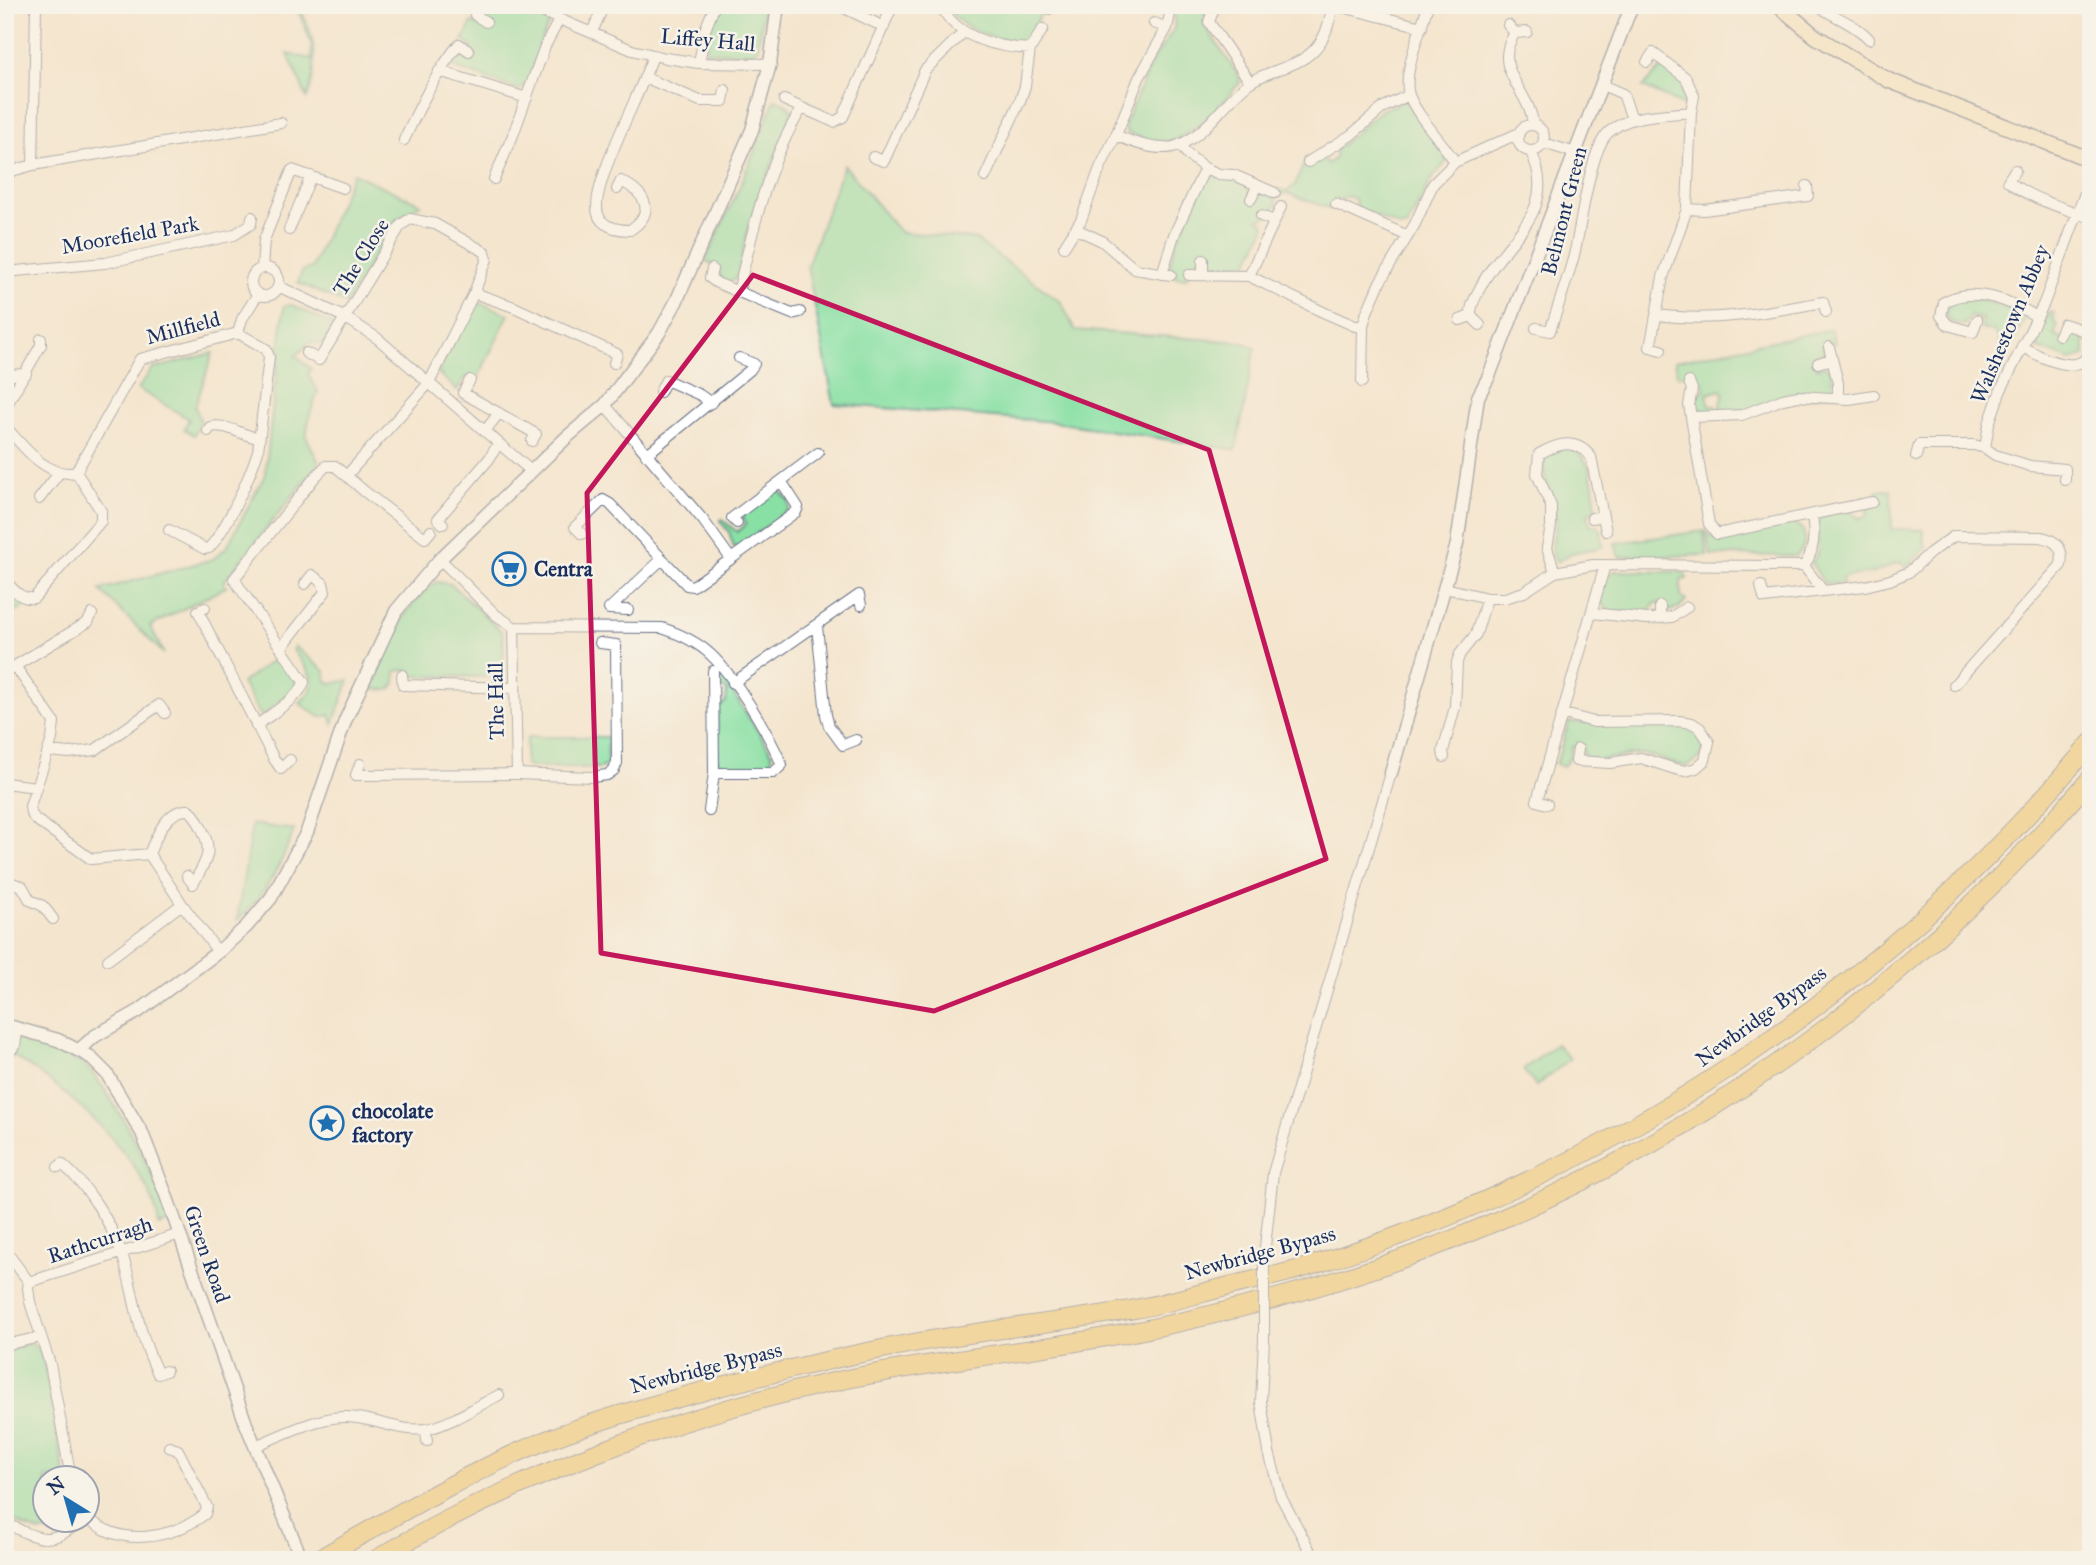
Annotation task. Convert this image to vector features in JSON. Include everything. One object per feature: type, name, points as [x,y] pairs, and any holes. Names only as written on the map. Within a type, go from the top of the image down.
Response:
[{"type":"highway","name":"Newbridge Bypass","points":[[317,1560],[439,1492],[530,1447],[631,1410],[759,1377],[897,1346],[1140,1308],[1308,1266],[1450,1216],[1588,1153],[1700,1087],[1802,1018],[1893,945],[1997,847],[2043,800],[2091,743]]},
{"type":"highway","name":"Newbridge Bypass","points":[[375,1560],[451,1519],[540,1477],[642,1436],[704,1416],[832,1382],[1144,1330],[1256,1304],[1386,1264],[1455,1239],[1528,1207],[1650,1144],[1812,1039],[1904,966],[1985,892],[2091,778]]},
{"type":"main road","points":[[1778,5],[1815,36],[1888,80],[2091,159]]},
{"type":"street","points":[[33,165],[36,5]]},
{"type":"street","points":[[478,5],[475,15],[486,22]]},
{"type":"street","name":"Liffey Hall","points":[[526,5],[632,50],[699,63],[769,64]]},
{"type":"street","points":[[592,32],[604,5]]},
{"type":"street","points":[[699,63],[701,42],[715,5]]},
{"type":"street","points":[[79,1050],[95,1036],[139,1011],[218,952],[246,927],[271,898],[307,832],[345,721],[396,611],[440,559],[531,471],[605,405],[659,333],[676,302],[752,130],[769,64],[778,5]]},
{"type":"street","points":[[838,5],[884,27]]},
{"type":"street","points":[[784,100],[834,122],[843,117],[893,5]]},
{"type":"street","points":[[941,5],[949,19],[968,36],[1030,50]]},
{"type":"street","points":[[1064,247],[1076,229],[1139,78],[1167,28],[1172,5]]},
{"type":"street","points":[[1215,5],[1209,22],[1250,82]]},
{"type":"street","points":[[1116,135],[1152,146],[1180,145],[1203,128],[1250,82],[1291,65],[1313,52],[1327,33],[1334,5],[1422,27]]},
{"type":"street","points":[[1428,5],[1409,72],[1409,95],[1455,162]]},
{"type":"street","points":[[1315,1560],[1281,1497],[1269,1452],[1261,1402],[1264,1256],[1273,1173],[1457,544],[1478,397],[1489,376],[1632,5]]},
{"type":"street","points":[[1817,5],[1863,32],[1869,39]]},
{"type":"street","points":[[494,179],[545,46],[559,20]]},
{"type":"street","points":[[1154,23],[1167,28]]},
{"type":"street","points":[[985,177],[1020,101],[1030,50],[1043,29]]},
{"type":"street","points":[[1527,32],[1511,29],[1506,61],[1511,77],[1531,109],[1533,125],[1543,132],[1544,143],[1531,152]]},
{"type":"street","points":[[873,157],[884,161],[925,70],[964,32]]},
{"type":"street","points":[[404,141],[439,71],[458,44],[469,51]]},
{"type":"street","points":[[1647,62],[1653,53],[1686,78],[1694,96],[1687,209],[1663,276],[1658,315],[1650,347],[1661,350]]},
{"type":"street","points":[[617,189],[621,181],[633,187],[644,203],[646,210],[643,218],[630,230],[604,223],[599,219],[597,205],[600,186],[611,156],[646,78],[653,55]]},
{"type":"street","points":[[439,71],[527,98]]},
{"type":"street","points":[[646,78],[700,101],[723,101],[725,90]]},
{"type":"street","points":[[1602,85],[1623,94],[1632,119]]},
{"type":"street","points":[[1308,162],[1328,157],[1384,107],[1409,95]]},
{"type":"street","points":[[738,292],[754,223],[765,191],[802,108]]},
{"type":"street","name":"Belmont Green","points":[[1536,328],[1550,331],[1572,260],[1594,161],[1607,133],[1632,119],[1691,112]]},
{"type":"street","points":[[5,173],[33,165],[281,123]]},
{"type":"street","points":[[1362,382],[1363,326],[1380,282],[1408,236],[1433,184],[1455,162],[1533,125]]},
{"type":"street","points":[[1480,325],[1471,316],[1471,306],[1484,280],[1503,251],[1529,220],[1538,203],[1541,180],[1531,152],[1520,146],[1519,133]]},
{"type":"street","points":[[1544,143],[1575,153]]},
{"type":"street","points":[[1180,145],[1205,168],[1219,174],[1234,175],[1275,193]]},
{"type":"street","points":[[1076,229],[1102,241],[1135,269],[1167,274],[1174,235],[1205,168]]},
{"type":"street","points":[[262,268],[275,273],[279,281],[270,295],[258,294],[251,285],[251,280],[262,268],[264,240],[292,170],[343,188]]},
{"type":"street","points":[[2015,170],[2008,181],[2016,188],[2091,218]]},
{"type":"street","points":[[289,230],[311,176]]},
{"type":"street","name":"Walshestown Abbey","points":[[1985,448],[1989,424],[2000,392],[2037,317],[2091,177]]},
{"type":"street","points":[[1687,209],[1808,197],[1807,186]]},
{"type":"street","points":[[1251,199],[1257,187]]},
{"type":"street","points":[[1336,204],[1349,204],[1408,236]]},
{"type":"street","points":[[1249,275],[1280,207]]},
{"type":"street","points":[[1261,216],[1274,221]]},
{"type":"street","name":"Moorefield Park","points":[[5,272],[105,263],[202,243],[234,235],[251,224],[252,217]]},
{"type":"street","name":"The Close","points":[[306,353],[319,360],[401,225],[410,219],[435,224],[485,251],[487,260],[474,293],[429,383],[347,475]]},
{"type":"street","points":[[1203,260],[1203,275]]},
{"type":"street","points":[[712,269],[710,278],[738,292],[792,314],[800,312]]},
{"type":"street","points":[[1189,275],[1249,275],[1323,312],[1355,326],[1363,326]]},
{"type":"street","name":"The Close","points":[[278,286],[346,318],[377,338],[531,471]]},
{"type":"street","points":[[474,293],[514,307],[617,354],[614,363]]},
{"type":"street","name":"Millfield","points":[[75,472],[140,359],[238,333],[258,294]]},
{"type":"street","points":[[1977,320],[1973,332],[1948,325],[1941,316],[1944,302],[1955,296],[1979,294],[2026,310],[2037,317]]},
{"type":"street","points":[[1658,315],[1681,319],[1736,316],[1824,302],[1826,312]]},
{"type":"street","points":[[1460,320],[1471,316]]},
{"type":"street","points":[[2022,346],[2043,357],[2071,365],[2085,360],[2090,354],[2087,336],[2082,330],[2064,324],[2059,335]]},
{"type":"street","points":[[169,530],[205,549],[212,546],[219,537],[253,465],[259,438],[268,353],[238,333]]},
{"type":"street","points":[[5,408],[26,374],[41,340]]},
{"type":"street","points":[[1829,347],[1839,383],[1838,398]]},
{"type":"street","points":[[646,455],[750,370],[754,364],[739,358]]},
{"type":"street","points":[[1818,363],[1832,359]]},
{"type":"street","points":[[5,375],[26,374]]},
{"type":"street","points":[[471,380],[463,393],[536,434],[532,441]]},
{"type":"street","points":[[660,392],[666,380],[700,395],[711,403]]},
{"type":"street","points":[[1693,386],[1689,405],[1709,524],[1717,534],[1812,516],[1861,510],[1872,502]]},
{"type":"street","points":[[1693,417],[1742,415],[1798,396],[1849,399],[1874,395]]},
{"type":"street","points":[[605,405],[703,520],[731,559]]},
{"type":"street","points":[[485,431],[499,413]]},
{"type":"street","points":[[208,431],[210,427],[220,424],[259,438]]},
{"type":"street","points":[[5,426],[27,451],[59,473],[75,472],[101,511],[101,521],[34,598],[26,599],[5,582]]},
{"type":"street","points":[[1555,572],[1546,548],[1552,517],[1551,506],[1537,474],[1539,454],[1562,444],[1573,443],[1591,457],[1606,531]]},
{"type":"street","points":[[1916,456],[1919,444],[1951,443],[1985,448],[1995,455],[2031,466],[2065,469],[2065,480]]},
{"type":"street","points":[[443,524],[438,519],[489,459],[498,444]]},
{"type":"street","points":[[737,523],[732,517],[818,453]]},
{"type":"street","points":[[256,726],[303,688],[304,682],[234,579],[315,477],[327,466],[335,466],[425,538],[430,531]]},
{"type":"street","points":[[39,499],[59,473]]},
{"type":"street","points":[[582,534],[575,527],[600,502],[607,501],[687,586],[694,586],[796,512],[796,502],[781,481]]},
{"type":"street","points":[[1592,518],[1603,516]]},
{"type":"street","points":[[1804,566],[1811,557],[1815,531],[1812,516]]},
{"type":"street","points":[[1761,586],[1764,598],[1866,586],[1890,580],[1909,572],[1954,536],[2051,539],[2058,544],[2061,551],[2061,565],[1954,685]]},
{"type":"street","points":[[440,559],[496,615],[514,627],[662,628],[696,643],[712,656],[733,683],[762,725],[782,765],[773,773],[714,773]]},
{"type":"street","points":[[628,610],[610,610],[661,560]]},
{"type":"street","points":[[1547,804],[1537,802],[1605,565]]},
{"type":"street","points":[[1445,588],[1487,598],[1504,598],[1524,592],[1555,572],[1571,567],[1804,566]]},
{"type":"street","points":[[1804,566],[1823,591]]},
{"type":"street","points":[[282,647],[325,592],[323,583],[312,575],[305,584]]},
{"type":"street","points":[[733,683],[859,594],[861,605]]},
{"type":"street","points":[[1444,757],[1443,751],[1457,692],[1457,662],[1476,634],[1487,598]]},
{"type":"street","points":[[1660,606],[1660,618]]},
{"type":"street","points":[[1593,613],[1660,618],[1672,617],[1686,607]]},
{"type":"street","points":[[205,608],[198,611],[256,726],[281,769],[290,760]]},
{"type":"street","points":[[5,672],[88,622],[92,614]]},
{"type":"street","points":[[817,626],[829,726],[843,745],[856,740]]},
{"type":"street","name":"The Hall","points":[[514,627],[517,775]]},
{"type":"street","points":[[360,764],[356,775],[607,775],[614,770],[617,763],[616,645],[600,643]]},
{"type":"street","points":[[15,666],[54,722],[48,751],[30,806],[35,819],[91,859],[149,854]]},
{"type":"street","points":[[709,811],[718,697],[713,670]]},
{"type":"street","points":[[402,675],[403,685],[515,688]]},
{"type":"street","points":[[48,751],[89,752],[159,705],[165,713]]},
{"type":"street","points":[[1564,714],[1594,722],[1692,723],[1705,734],[1709,742],[1705,760],[1696,768],[1686,771],[1641,758],[1610,764],[1576,761],[1578,749]]},
{"type":"street","points":[[5,783],[36,787]]},
{"type":"street","points":[[149,854],[166,822],[177,811],[189,810],[195,815],[208,841],[209,851],[192,884],[187,876]]},
{"type":"street","points":[[149,854],[218,952]]},
{"type":"street","points":[[5,881],[22,886],[30,900],[43,906],[53,919]]},
{"type":"street","points":[[108,960],[182,904]]},
{"type":"street","points":[[5,1058],[15,1045],[12,1026]]},
{"type":"street","name":"Green Road","points":[[12,1026],[58,1040],[98,1063],[136,1123],[150,1150],[255,1446],[302,1560]]},
{"type":"street","points":[[58,1167],[62,1164],[74,1174],[98,1206],[122,1254],[142,1335],[158,1374]]},
{"type":"street","name":"Rathcurragh","points":[[5,1250],[29,1282],[180,1234]]},
{"type":"street","points":[[29,1282],[30,1302],[56,1390],[68,1464]]},
{"type":"street","points":[[5,1345],[40,1336]]},
{"type":"street","points":[[255,1446],[334,1418],[356,1417],[391,1426],[426,1429],[499,1395]]},
{"type":"street","points":[[426,1429],[427,1441]]},
{"type":"street","points":[[102,1527],[108,1531],[137,1537],[157,1537],[177,1531],[205,1514],[207,1507],[178,1450],[169,1447]]},
{"type":"street","points":[[5,1522],[41,1539],[61,1534]]},
{"type":"highlighted area","points":[[753,275],[1209,450],[1326,859],[934,1011],[601,953],[587,493]]},
{"type":"green space","points":[[281,5],[297,5],[309,28],[314,62],[307,98],[288,54],[312,59],[311,43],[299,12]]},
{"type":"green space","points":[[483,5],[528,8],[544,16],[549,23],[540,43],[529,83],[519,90],[450,66],[451,58],[457,55],[465,56],[472,47],[463,40],[472,22],[483,28],[491,17],[485,12]]},
{"type":"green space","points":[[720,5],[764,5],[758,48],[750,53],[706,52],[709,29]]},
{"type":"green space","points":[[948,5],[1045,5],[1026,43],[1021,44],[990,37],[971,29],[955,17]]},
{"type":"green space","points":[[1175,5],[1208,5],[1204,24],[1240,82],[1218,108],[1188,133],[1169,141],[1152,141],[1126,132],[1125,124],[1151,63],[1174,29]]},
{"type":"green space","points":[[1664,65],[1688,87],[1686,107],[1643,87]]},
{"type":"green space","points":[[775,99],[792,110],[791,116],[748,226],[738,277],[729,283],[720,277],[720,268],[705,261],[741,184]]},
{"type":"green space","points":[[1405,101],[1447,161],[1431,180],[1407,227],[1400,227],[1357,208],[1355,199],[1348,196],[1335,200],[1331,209],[1286,193],[1275,198],[1277,203],[1270,215],[1258,219],[1264,223],[1265,228],[1245,269],[1214,270],[1209,260],[1198,259],[1187,278],[1175,277],[1169,267],[1177,240],[1208,176],[1232,178],[1248,186],[1249,192],[1257,196],[1279,189],[1288,191],[1295,185],[1307,157],[1312,163],[1322,158],[1328,164],[1335,158],[1336,150],[1381,110]]},
{"type":"green space","points":[[844,165],[900,232],[975,239],[1061,302],[1075,330],[1242,342],[1255,348],[1236,450],[1055,422],[834,404],[807,266]]},
{"type":"green space","points":[[353,173],[421,204],[396,220],[346,304],[298,283],[302,271],[312,268]]},
{"type":"green space","points":[[1982,299],[2026,317],[2010,347],[1999,344],[2000,339],[1993,332],[1981,329],[1983,319],[1971,316],[1964,325],[1951,322],[1946,317],[1947,307],[1954,300]]},
{"type":"green space","points":[[474,301],[509,314],[476,382],[466,377],[457,390],[438,373]]},
{"type":"green space","points":[[292,305],[333,325],[324,344],[310,342],[296,356],[311,369],[308,374],[318,391],[306,436],[319,463],[229,575],[224,582],[226,587],[150,626],[164,654],[100,590],[213,559],[227,547],[265,475],[284,306]]},
{"type":"green space","points":[[2051,312],[2054,313],[2054,322],[2058,325],[2054,335],[2065,341],[2073,333],[2081,335],[2085,356],[2071,360],[2036,347],[2038,344],[2033,339]]},
{"type":"green space","points":[[1831,329],[1835,343],[1823,346],[1823,353],[1814,358],[1817,368],[1824,366],[1831,370],[1833,391],[1829,394],[1743,411],[1721,412],[1720,405],[1724,395],[1722,390],[1707,394],[1709,405],[1715,405],[1716,412],[1696,409],[1694,404],[1698,394],[1705,389],[1702,381],[1687,375],[1677,375],[1675,361]]},
{"type":"green space","points":[[213,353],[195,407],[201,422],[194,435],[184,429],[189,419],[138,389],[152,369]]},
{"type":"green space","points":[[1565,447],[1582,456],[1590,471],[1596,508],[1588,514],[1590,525],[1598,526],[1601,531],[1603,547],[1572,553],[1557,562],[1552,551],[1555,510],[1544,474],[1543,457]]},
{"type":"green space","points":[[778,489],[789,501],[789,510],[740,546],[734,547],[729,532],[720,521],[722,519],[737,532],[746,524],[742,518],[744,514]]},
{"type":"green space","points":[[1891,489],[1892,529],[1924,530],[1927,548],[1905,567],[1900,562],[1873,573],[1842,577],[1843,584],[1824,583],[1812,564],[1818,551],[1818,520],[1839,511],[1850,512],[1858,518],[1867,516],[1867,510],[1879,499],[1877,491]]},
{"type":"green space","points":[[1796,522],[1805,539],[1796,556],[1711,555],[1705,530],[1711,537],[1718,538]]},
{"type":"green space","points":[[1703,531],[1707,555],[1619,557],[1615,543]]},
{"type":"green space","points":[[1614,571],[1684,572],[1687,579],[1681,580],[1681,597],[1686,601],[1680,607],[1667,612],[1662,604],[1655,603],[1647,612],[1609,611],[1600,601],[1607,577]]},
{"type":"green space","points":[[436,582],[451,584],[501,631],[504,675],[409,676],[406,670],[396,671],[395,684],[390,690],[370,689],[395,631],[413,604]]},
{"type":"green space","points":[[5,587],[32,602],[5,619]]},
{"type":"green space","points":[[294,646],[325,671],[327,681],[331,684],[349,680],[333,724],[330,715],[320,717],[299,703],[307,696],[312,683],[308,671],[293,650]]},
{"type":"green space","points":[[278,656],[297,684],[294,690],[260,715],[242,683]]},
{"type":"green space","points":[[718,670],[772,753],[769,765],[725,767],[718,762],[717,708],[726,702],[727,690],[721,688],[718,683]]},
{"type":"green space","points":[[1569,722],[1691,727],[1698,731],[1704,743],[1701,757],[1688,766],[1645,754],[1604,760],[1590,759],[1584,756],[1582,748],[1572,746],[1570,757],[1563,767],[1556,764]]},
{"type":"green space","points":[[527,737],[608,737],[607,765],[601,768],[528,767],[525,762]]},
{"type":"green space","points":[[252,824],[294,830],[272,879],[256,901],[237,920]]},
{"type":"green space","points":[[5,1032],[57,1050],[85,1066],[95,1076],[121,1116],[148,1166],[159,1189],[169,1222],[159,1226],[153,1201],[140,1176],[122,1150],[100,1126],[51,1082],[5,1051]]},
{"type":"green space","points":[[1556,1044],[1570,1059],[1536,1086],[1523,1070]]},
{"type":"green space","points":[[31,1343],[40,1351],[63,1464],[32,1464],[32,1529],[5,1516],[5,1350]]},
{"type":"place","name":"Centra","points":[[509,569]]},
{"type":"place","name":"chocolate factory","points":[[327,1123]]}]
